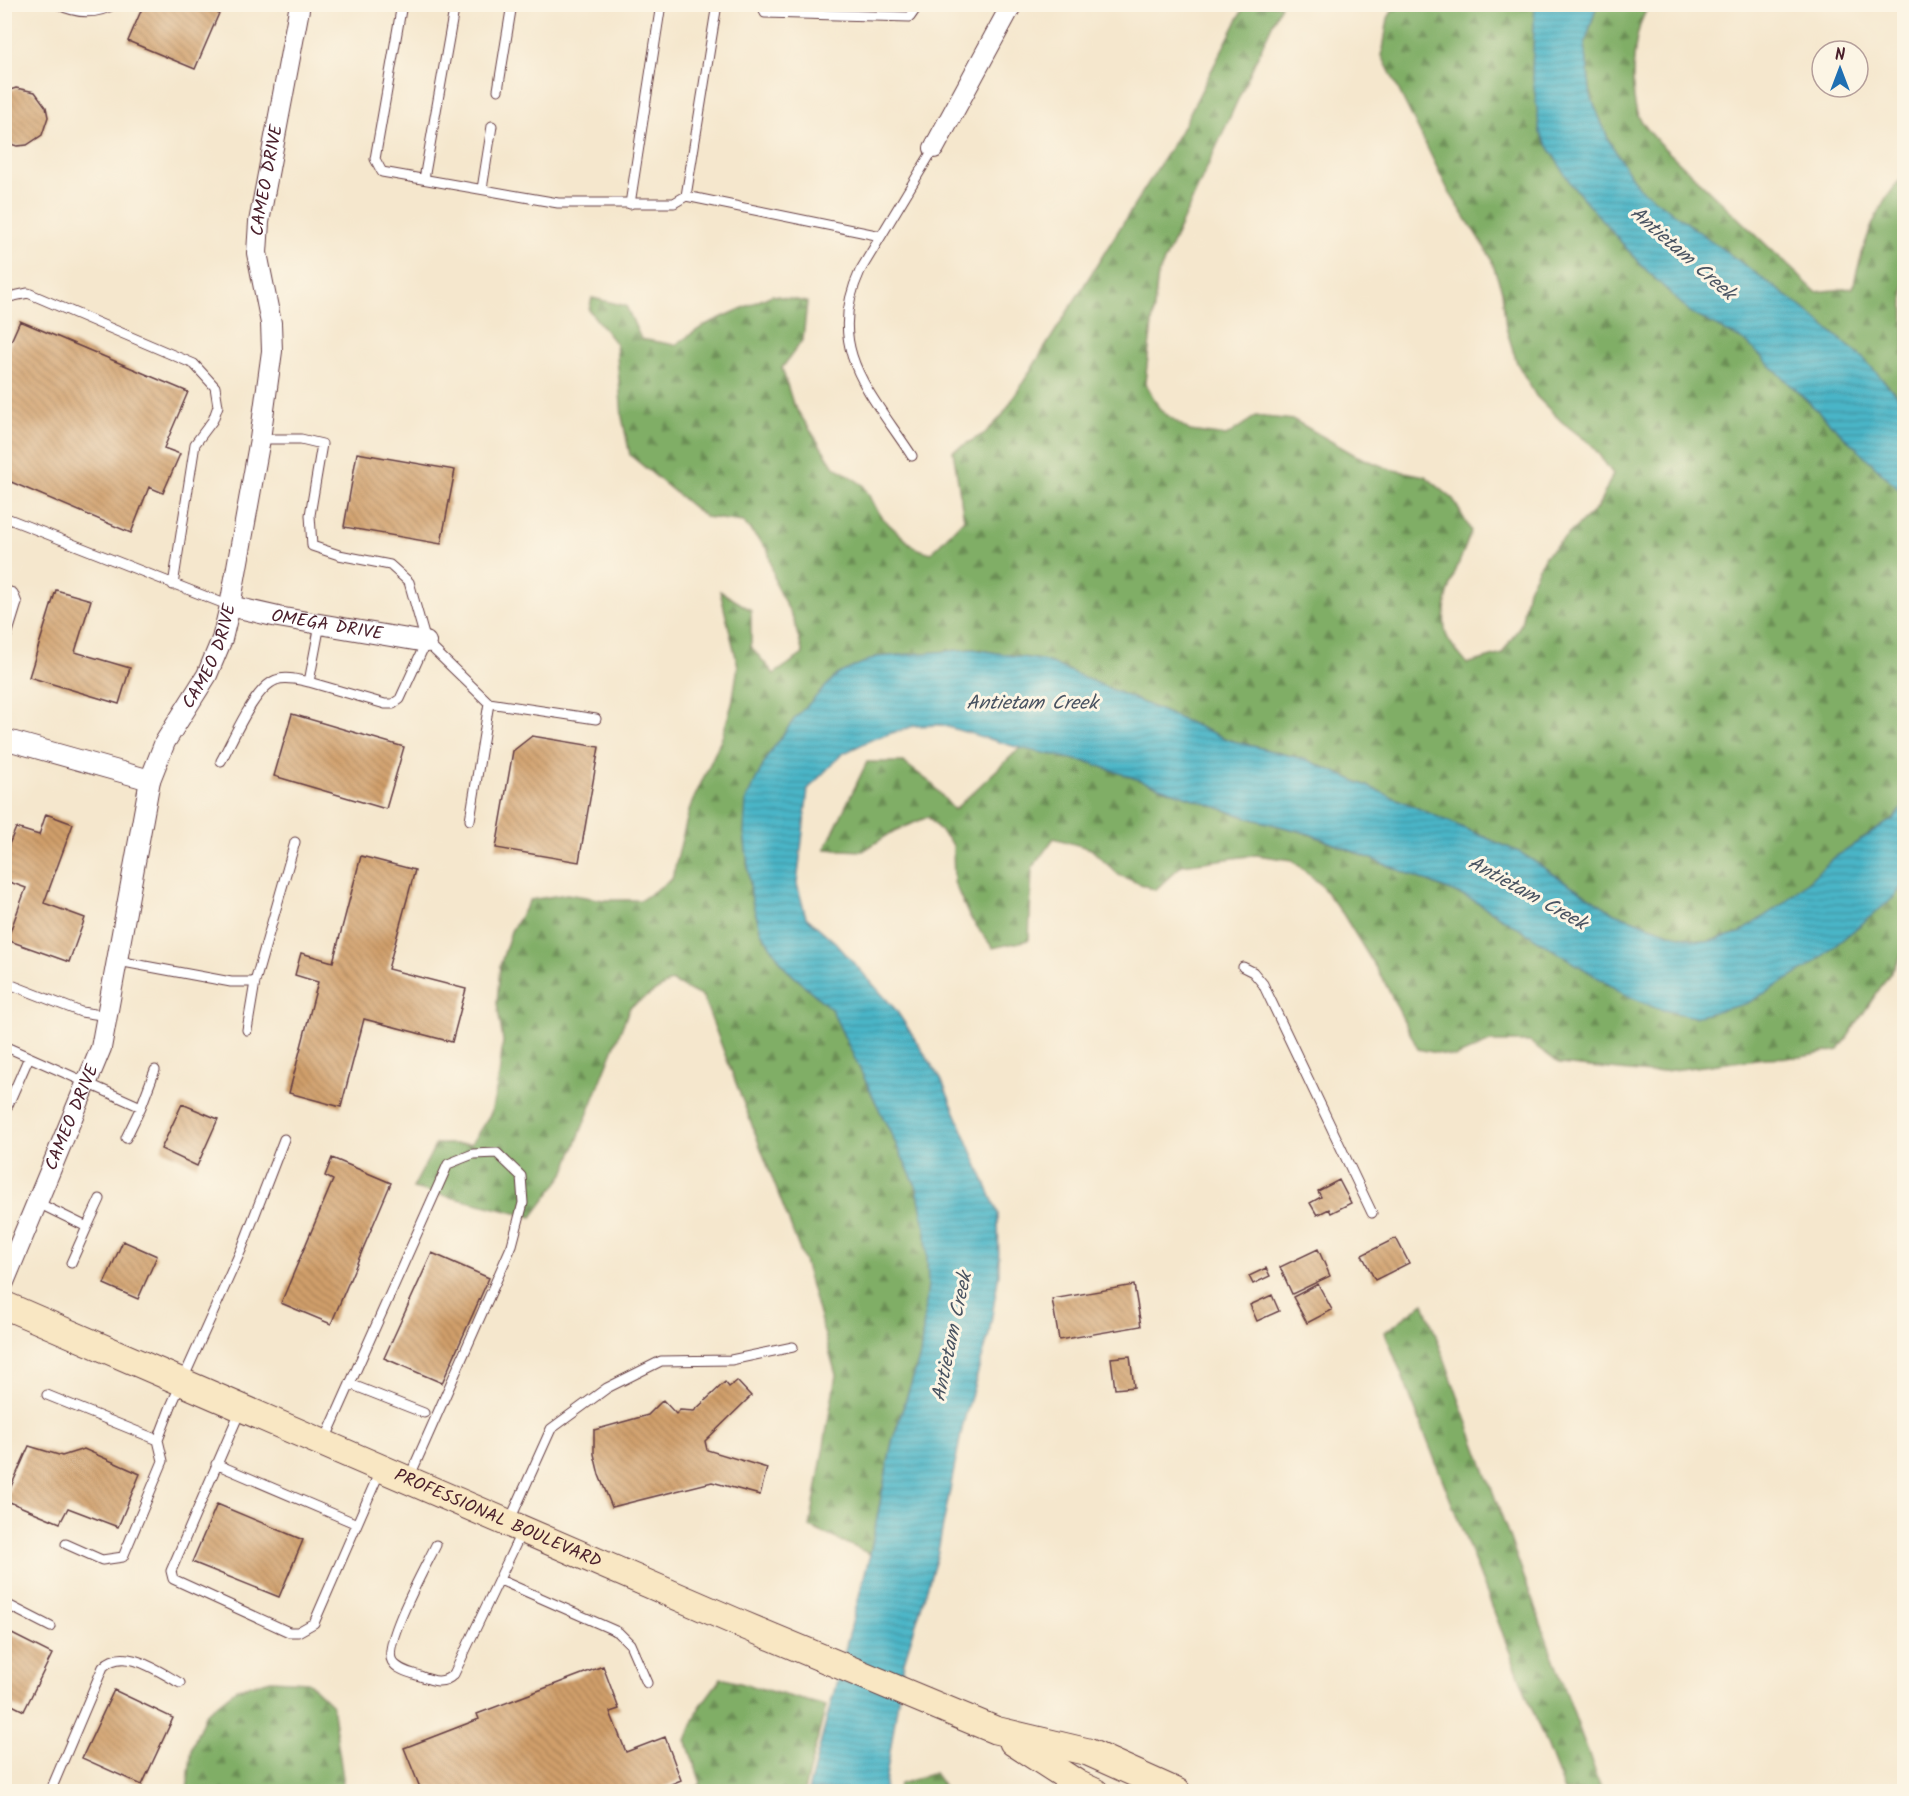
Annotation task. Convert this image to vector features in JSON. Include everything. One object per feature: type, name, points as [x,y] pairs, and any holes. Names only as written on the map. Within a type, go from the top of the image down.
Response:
[{"type":"street","name":"CAMEO DRIVE","points":[[4,1282],[88,1084],[108,1016],[150,780],[165,742],[207,675],[222,639],[230,606],[260,439],[272,351],[271,323],[257,253],[259,222],[300,4]]},
{"type":"street","points":[[934,148],[1012,4]]},
{"type":"street","name":"OMEGA DRIVE","points":[[230,606],[426,642]]},
{"type":"street","points":[[4,739],[150,780]]},
{"type":"street","name":"PROFESSIONAL BOULEVARD","points":[[4,1305],[741,1624],[994,1730],[1088,1752],[1177,1791]]},
{"type":"street","name":"PROFESSIONAL BOULEVARD","points":[[994,1730],[1078,1784],[1095,1791]]},
{"type":"lane","points":[[57,4],[68,10],[99,13],[115,4]]},
{"type":"lane","points":[[402,4],[375,159],[382,172],[558,203],[674,203],[686,196],[881,236]]},
{"type":"lane","points":[[424,179],[455,4]]},
{"type":"lane","points":[[498,90],[512,4]]},
{"type":"lane","points":[[630,204],[661,4]]},
{"type":"lane","points":[[686,196],[717,4]]},
{"type":"lane","points":[[762,4],[765,13],[910,17],[919,4]]},
{"type":"lane","points":[[482,189],[492,126]]},
{"type":"lane","points":[[912,456],[860,377],[850,356],[846,312],[850,293],[934,148]]},
{"type":"lane","points":[[4,298],[28,293],[194,364],[215,387],[218,406],[213,420],[195,444],[172,585]]},
{"type":"lane","points":[[260,439],[301,439],[322,444],[310,515],[312,546],[339,555],[390,565],[410,582],[426,642],[489,703],[596,719]]},
{"type":"lane","points":[[4,517],[230,606]]},
{"type":"lane","points":[[4,590],[13,593],[17,603],[4,645]]},
{"type":"lane","points":[[309,682],[320,624]]},
{"type":"lane","points":[[221,761],[257,696],[266,685],[277,679],[309,682],[393,704],[400,699],[426,642]]},
{"type":"lane","points":[[470,820],[489,703]]},
{"type":"lane","points":[[247,1030],[255,982],[295,842]]},
{"type":"lane","points":[[118,961],[231,982],[255,982]]},
{"type":"lane","points":[[1243,967],[1253,972],[1263,984],[1372,1212]]},
{"type":"lane","points":[[4,982],[81,1012],[108,1016]]},
{"type":"lane","points":[[4,1046],[141,1107]]},
{"type":"lane","points":[[4,1114],[29,1057]]},
{"type":"lane","points":[[126,1138],[155,1070]]},
{"type":"lane","points":[[66,1544],[102,1560],[123,1557],[163,1461],[158,1440],[242,1248],[284,1138]]},
{"type":"lane","points":[[324,1443],[448,1164],[473,1154],[497,1153],[521,1176],[523,1203],[512,1245],[408,1479]]},
{"type":"lane","points":[[71,1263],[100,1199]]},
{"type":"lane","points":[[38,1203],[87,1227]]},
{"type":"lane","points":[[436,1545],[393,1637],[390,1657],[392,1663],[403,1670],[436,1682],[448,1680],[454,1674],[500,1580],[516,1525],[550,1428],[608,1388],[661,1361],[731,1360],[793,1347]]},
{"type":"lane","points":[[350,1384],[424,1413]]},
{"type":"lane","points":[[47,1395],[158,1440]]},
{"type":"lane","points":[[242,1407],[172,1563],[173,1579],[289,1632],[298,1632],[314,1623],[382,1467]]},
{"type":"lane","points":[[216,1464],[357,1524]]},
{"type":"lane","points":[[500,1580],[618,1632],[633,1650],[647,1683]]},
{"type":"lane","points":[[4,1603],[51,1627]]},
{"type":"lane","points":[[50,1791],[103,1667],[109,1661],[126,1657],[180,1683]]},
{"type":"green space","points":[[1245,5],[1281,5],[1158,275],[1145,382],[1160,410],[1190,431],[1226,436],[1256,416],[1294,420],[1355,455],[1389,469],[1425,476],[1453,499],[1471,531],[1448,595],[1444,621],[1446,634],[1452,646],[1467,664],[1502,654],[1521,624],[1528,589],[1545,556],[1598,507],[1613,474],[1592,445],[1562,422],[1536,396],[1517,363],[1506,328],[1502,291],[1490,256],[1449,192],[1382,56],[1388,18],[1396,5],[1535,5],[1532,72],[1571,184],[1640,264],[1691,313],[1745,341],[1904,494],[1904,806],[1893,819],[1836,856],[1784,903],[1739,933],[1707,942],[1674,935],[1614,913],[1521,853],[1307,760],[1229,740],[1046,661],[973,649],[876,657],[744,832],[752,901],[761,932],[786,969],[831,1009],[917,1188],[926,1233],[928,1284],[920,1356],[892,1442],[870,1554],[810,1527],[836,1375],[804,1261],[703,997],[671,981],[630,1007],[564,1174],[532,1217],[413,1188],[436,1144],[471,1144],[491,1113],[499,1077],[503,1041],[497,1003],[500,966],[511,931],[530,900],[567,894],[604,900],[641,900],[672,879],[690,807],[721,740],[732,704],[738,666],[720,591],[751,610],[751,647],[774,674],[803,654],[793,618],[776,586],[768,550],[743,522],[705,517],[630,455],[622,417],[616,344],[589,310],[592,298],[626,306],[641,339],[675,345],[705,325],[772,295],[807,302],[803,339],[782,368],[793,404],[833,465],[863,485],[881,517],[915,548],[931,553],[964,519],[953,451],[984,434],[1002,416],[1179,134]]},
{"type":"green space","points":[[1597,5],[1650,5],[1640,27],[1634,57],[1633,88],[1639,117],[1659,143],[1816,292],[1853,288],[1877,214],[1904,176],[1904,403],[1864,359],[1803,308],[1638,187],[1609,141],[1591,97],[1585,44]]},
{"type":"green space","points":[[1020,748],[1091,763],[1245,817],[1309,834],[1473,900],[1626,995],[1809,967],[1892,899],[1904,885],[1904,952],[1839,1050],[1801,1057],[1764,1058],[1650,1073],[1560,1064],[1530,1042],[1490,1042],[1456,1057],[1418,1049],[1384,981],[1343,914],[1320,884],[1292,860],[1256,855],[1182,865],[1155,890],[1119,875],[1091,849],[1054,838],[1032,868],[1029,940],[993,948],[969,916],[954,882],[953,845],[928,817],[894,831],[863,851],[825,849],[867,762],[903,762],[931,783],[954,810]]},
{"type":"green space","points":[[1424,1303],[1602,1791],[1564,1791],[1385,1332]]},
{"type":"green space","points":[[721,1678],[826,1706],[804,1791],[695,1791],[701,1783],[686,1740],[699,1708]]},
{"type":"green space","points":[[271,1680],[308,1682],[332,1705],[343,1778],[342,1791],[187,1791],[192,1747],[206,1713],[236,1689]]},
{"type":"green space","points":[[934,1773],[947,1791],[897,1791],[900,1784]]},
{"type":"water","name":"Antietam Creek","points":[[1535,4],[1597,5],[1585,44],[1591,97],[1609,141],[1638,187],[1803,308],[1864,359],[1904,403],[1904,494],[1745,341],[1691,313],[1640,264],[1571,184],[1540,133],[1532,72]]},
{"type":"water","name":"Antietam Creek","points":[[973,649],[1046,661],[1229,740],[1307,760],[1521,853],[1614,913],[1675,935],[1707,942],[1739,933],[1784,903],[1836,856],[1893,819],[1904,806],[1904,885],[1892,899],[1809,967],[1748,1003],[1694,1017],[1658,1009],[1626,995],[1473,900],[1310,834],[1245,817],[1091,763],[1020,748],[941,725],[914,726],[873,739],[842,754],[808,789],[797,884],[806,917],[835,942],[896,1010],[941,1079],[998,1213],[999,1273],[989,1334],[963,1424],[937,1556],[904,1662],[884,1791],[808,1791],[870,1554],[892,1442],[920,1356],[928,1284],[926,1233],[917,1188],[831,1009],[786,969],[761,932],[752,901],[744,832],[746,799],[769,754],[795,718],[838,674],[876,657]]},
{"type":"building","points":[[144,4],[223,4],[195,69],[128,41]]},
{"type":"building","points":[[16,88],[35,92],[46,107],[48,117],[42,135],[27,145],[17,146],[4,142],[4,92]]},
{"type":"building","points":[[20,321],[188,392],[164,448],[180,454],[163,493],[149,487],[131,533],[4,479],[4,357]]},
{"type":"building","points":[[357,453],[455,470],[441,544],[344,527]]},
{"type":"building","points":[[56,590],[91,600],[75,652],[130,668],[119,704],[29,677]]},
{"type":"building","points":[[292,714],[404,747],[386,809],[274,776]]},
{"type":"building","points":[[532,736],[599,747],[579,862],[496,848],[513,751]]},
{"type":"building","points":[[46,814],[73,824],[44,903],[85,918],[69,962],[7,940],[26,888],[4,880],[4,856],[16,828],[39,835]]},
{"type":"building","points":[[361,856],[415,870],[388,969],[466,989],[452,1042],[364,1019],[341,1107],[289,1093],[318,982],[295,975],[301,953],[333,962]]},
{"type":"building","points":[[182,1104],[218,1119],[197,1166],[161,1149]]},
{"type":"building","points":[[332,1158],[391,1183],[331,1324],[281,1303],[333,1180],[325,1176]]},
{"type":"building","points":[[1339,1180],[1351,1203],[1331,1213],[1329,1209],[1317,1215],[1310,1203],[1321,1197],[1318,1191]]},
{"type":"building","points":[[1396,1238],[1409,1263],[1375,1280],[1362,1255]]},
{"type":"building","points":[[123,1241],[157,1256],[138,1299],[104,1284]]},
{"type":"building","points":[[1318,1249],[1330,1276],[1292,1294],[1280,1267]]},
{"type":"building","points":[[432,1253],[489,1278],[442,1383],[384,1358]]},
{"type":"building","points":[[1266,1268],[1270,1276],[1253,1284],[1249,1276]]},
{"type":"building","points":[[1318,1284],[1332,1310],[1307,1323],[1293,1297]]},
{"type":"building","points":[[1134,1285],[1141,1326],[1059,1340],[1052,1299]]},
{"type":"building","points":[[1272,1295],[1279,1311],[1257,1321],[1250,1305]]},
{"type":"building","points":[[1130,1356],[1134,1387],[1115,1389],[1111,1358]]},
{"type":"building","points":[[737,1381],[751,1396],[705,1441],[707,1450],[767,1468],[760,1495],[712,1482],[612,1507],[599,1475],[594,1454],[594,1430],[648,1415],[663,1400],[676,1414],[680,1410],[694,1411],[725,1382],[729,1387]]},
{"type":"building","points":[[29,1446],[62,1456],[84,1449],[140,1474],[118,1527],[68,1508],[60,1523],[5,1500]]},
{"type":"building","points":[[217,1504],[303,1540],[279,1597],[192,1562]]},
{"type":"building","points":[[4,1630],[52,1654],[24,1711],[4,1701]]},
{"type":"building","points":[[603,1666],[619,1709],[610,1712],[626,1752],[665,1737],[681,1780],[652,1792],[433,1792],[431,1787],[421,1790],[404,1748],[479,1719],[477,1714]]},
{"type":"building","points":[[114,1690],[173,1718],[142,1785],[82,1758]]}]
